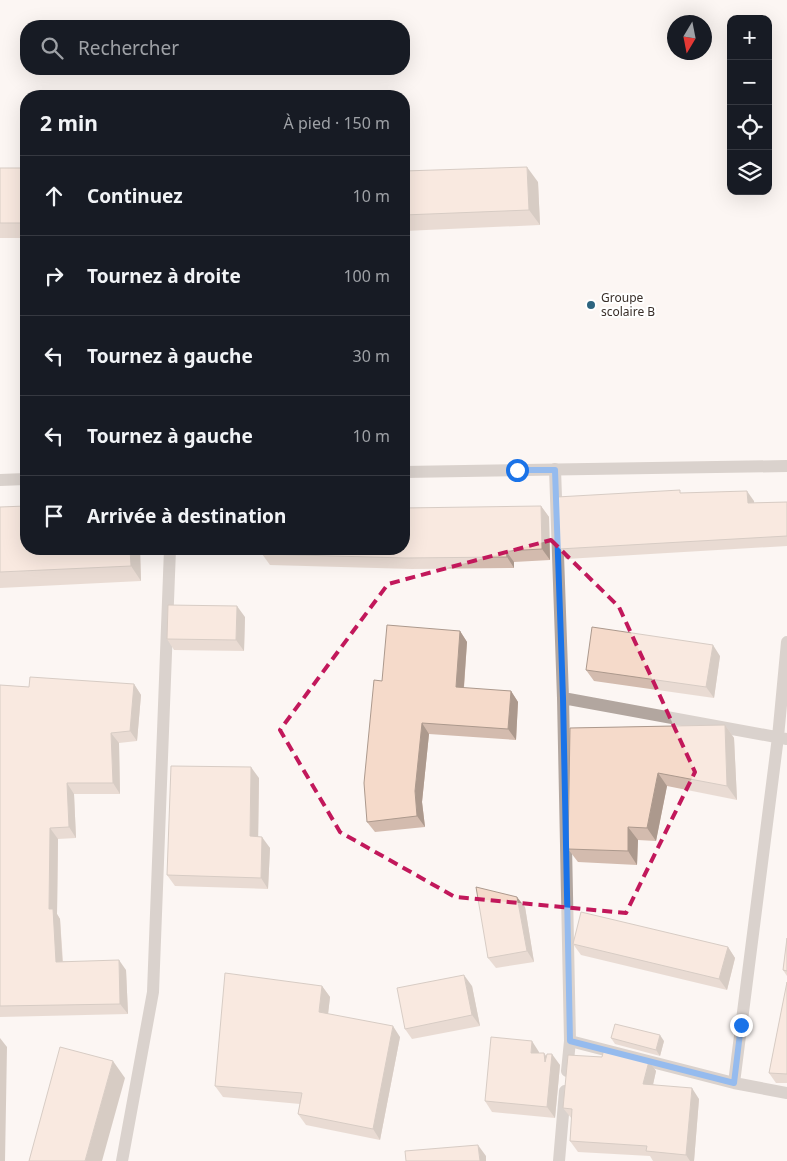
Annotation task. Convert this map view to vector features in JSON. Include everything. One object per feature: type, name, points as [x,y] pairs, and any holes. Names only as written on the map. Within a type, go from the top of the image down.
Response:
[{"type":"street","points":[[410,472],[787,466]]},
{"type":"street","points":[[555,470],[563,698],[570,1041],[558,1161]]},
{"type":"street","points":[[0,480],[20,479]]},
{"type":"street","points":[[122,1161],[153,992],[170,555]]},
{"type":"street","points":[[734,1083],[782,738],[787,642]]},
{"type":"street","points":[[563,698],[782,738]]},
{"type":"street","points":[[570,1041],[734,1083],[787,1093]]},
{"type":"highlighted area","points":[[551,540],[619,607],[695,772],[626,913],[455,897],[340,832],[280,730],[388,584]]},
{"type":"building","points":[[527,167],[529,210],[410,215],[410,171]]},
{"type":"building","points":[[0,168],[20,168],[20,223],[0,223]]},
{"type":"building","points":[[680,490],[680,493],[747,491],[748,503],[787,502],[787,536],[559,549],[557,497]]},
{"type":"building","points":[[20,506],[20,555],[130,555],[131,566],[0,572],[0,507]]},
{"type":"building","points":[[541,506],[542,549],[506,551],[507,557],[405,558],[298,555],[410,555],[410,508]]},
{"type":"building","points":[[168,605],[237,606],[236,640],[167,639]]},
{"type":"building","points":[[387,625],[460,631],[456,687],[511,691],[508,729],[422,723],[415,791],[417,816],[367,822],[364,783],[374,680],[382,681]]},
{"type":"building","points":[[592,627],[713,645],[706,687],[586,670]]},
{"type":"building","points":[[30,677],[134,684],[130,731],[111,733],[113,783],[67,783],[69,827],[50,828],[49,909],[53,909],[56,962],[119,960],[120,1004],[0,1006],[0,685],[29,687]]},
{"type":"building","points":[[725,725],[727,786],[658,773],[647,828],[628,827],[628,851],[568,849],[570,728]]},
{"type":"building","points":[[171,766],[251,767],[250,836],[262,837],[261,878],[167,875]]},
{"type":"building","points":[[476,887],[517,897],[527,951],[488,958]]},
{"type":"building","points":[[581,912],[728,947],[719,979],[573,944]]},
{"type":"building","points":[[787,938],[787,971],[783,970]]},
{"type":"building","points":[[225,973],[322,986],[319,1012],[393,1026],[373,1129],[298,1114],[302,1093],[215,1086]]},
{"type":"building","points":[[464,975],[472,1015],[405,1029],[397,988]]},
{"type":"building","points":[[787,982],[787,1074],[769,1073]]},
{"type":"building","points":[[615,1024],[660,1035],[656,1050],[611,1038]]},
{"type":"building","points":[[491,1037],[532,1041],[531,1053],[544,1053],[545,1062],[547,1054],[552,1054],[547,1107],[485,1101]]},
{"type":"building","points":[[60,1047],[113,1061],[85,1161],[29,1161]]},
{"type":"building","points":[[604,1049],[649,1061],[643,1084],[692,1088],[686,1155],[646,1151],[647,1146],[570,1141],[572,1109],[563,1108],[568,1055],[602,1057]]},
{"type":"building","points":[[478,1145],[480,1161],[406,1161],[405,1151]]},
{"type":"place","name":"Groupe scolaire B","points":[[591,305]]},
{"type":"route","points":[[517,470],[555,470],[563,698],[570,1041],[734,1083],[741,1025]]}]
